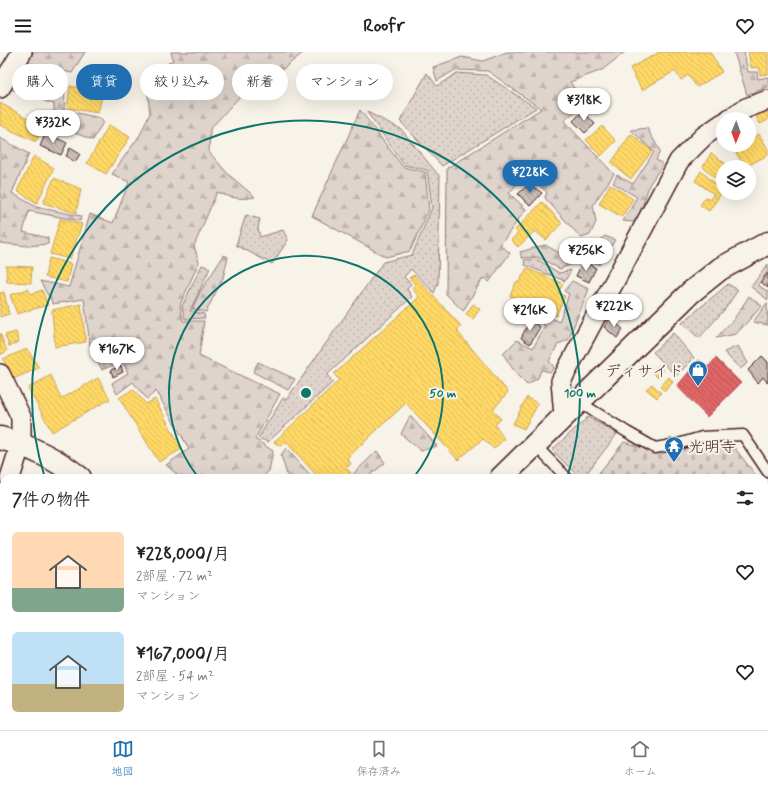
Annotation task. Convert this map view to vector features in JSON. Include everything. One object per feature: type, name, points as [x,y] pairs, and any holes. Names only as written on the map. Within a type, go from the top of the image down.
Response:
[{"type":"street","points":[[0,88],[22,52]]},
{"type":"street","points":[[740,112],[746,108],[768,100]]},
{"type":"street","points":[[572,409],[561,381],[661,192],[679,161],[704,136],[716,128]]},
{"type":"street","points":[[505,474],[690,293],[720,269],[768,243]]},
{"type":"street","points":[[0,374],[21,417],[21,443],[11,474]]},
{"type":"street","points":[[0,438],[21,443],[73,474]]},
{"type":"lane","points":[[572,409],[627,432],[655,448],[678,444],[702,437],[743,435],[768,472]]},
{"type":"lane","points":[[534,444],[564,474]]},
{"type":"green space","points":[[30,52],[85,52],[78,64],[76,64],[72,73],[68,72],[68,64],[33,64],[24,62]]},
{"type":"green space","points":[[171,52],[304,52],[288,65],[232,64],[232,100],[237,100],[210,129],[209,152],[228,174],[255,197],[235,198],[217,192],[194,246],[199,262],[180,305],[183,321],[204,321],[199,356],[280,394],[255,439],[273,451],[269,471],[266,474],[176,474],[166,465],[189,449],[156,391],[147,399],[133,382],[117,394],[112,383],[128,373],[122,361],[102,370],[90,345],[84,299],[53,304],[40,281],[69,287],[90,214],[113,223],[129,182],[112,174],[140,135],[150,113],[148,100],[224,100],[224,64],[167,64],[173,60]]},
{"type":"green space","points":[[507,52],[625,52],[602,70],[570,82],[584,103],[564,121],[614,174],[593,205],[596,222],[590,235],[581,238],[545,198],[547,192],[525,175],[509,193],[526,209],[500,245],[510,253],[489,282],[483,278],[463,311],[446,294],[447,168],[541,109],[488,71],[455,70],[437,81],[433,67],[462,57],[483,61]]},
{"type":"green space","points":[[734,52],[744,52],[748,72],[757,72],[758,79],[768,77],[768,87],[747,95]]},
{"type":"green space","points":[[427,73],[437,86],[457,73],[486,75],[536,108],[442,166],[400,121]]},
{"type":"green space","points":[[12,79],[12,90],[7,88]]},
{"type":"green space","points":[[65,100],[64,110],[100,118],[103,122],[93,140],[60,127],[62,119],[54,113],[54,104],[44,101]]},
{"type":"green space","points":[[360,110],[403,167],[425,172],[429,210],[410,251],[386,257],[312,216]]},
{"type":"green space","points":[[367,112],[401,129],[440,177],[438,283],[434,293],[411,269],[404,277],[411,284],[407,289],[412,297],[327,375],[333,382],[268,442],[258,438],[283,398],[286,400],[383,262],[412,255],[432,208],[427,170],[404,165]]},
{"type":"green space","points":[[647,128],[660,151],[656,160],[663,164],[649,185],[640,215],[634,222],[623,221],[637,197],[613,183],[617,175],[633,184],[654,152],[631,130]]},
{"type":"green space","points":[[0,138],[29,154],[12,193],[36,207],[81,216],[80,221],[29,211],[23,232],[48,238],[48,244],[28,246],[0,243]]},
{"type":"green space","points":[[246,215],[260,219],[258,228],[260,237],[283,230],[288,240],[272,264],[236,245]]},
{"type":"green space","points":[[605,236],[615,240],[599,265],[587,258],[594,245]]},
{"type":"green space","points":[[545,245],[563,255],[572,264],[560,269],[538,257],[522,258],[520,252]]},
{"type":"green space","points":[[224,255],[228,257],[223,278],[206,312],[192,309],[200,292]]},
{"type":"green space","points":[[537,259],[559,273],[571,270],[565,281],[525,265],[524,260]]},
{"type":"green space","points":[[768,264],[768,271],[758,285],[768,292],[768,300],[751,287]]},
{"type":"green space","points":[[202,265],[210,268],[190,311],[204,314],[205,318],[185,319],[182,306]]},
{"type":"green space","points":[[572,281],[589,289],[568,340],[558,344],[549,361],[554,367],[551,372],[541,370],[538,378],[527,385],[517,375],[503,354],[517,340],[533,348],[545,326],[535,317],[537,311],[559,322],[569,294],[564,291]]},
{"type":"green space","points":[[728,284],[738,290],[725,309],[699,338],[682,323]]},
{"type":"green space","points":[[749,296],[762,306],[736,334],[716,338],[734,319]]},
{"type":"green space","points":[[767,303],[768,325],[753,322]]},
{"type":"green space","points":[[673,333],[694,358],[676,376],[653,352]]},
{"type":"green space","points":[[738,346],[748,363],[740,369],[724,352]]},
{"type":"green space","points":[[258,362],[295,379],[288,390],[253,372]]},
{"type":"green space","points":[[410,416],[437,446],[421,451],[401,434]]},
{"type":"green space","points":[[588,417],[617,434],[586,474],[576,474],[552,450]]},
{"type":"green space","name":"光明寺","points":[[707,438],[730,442],[755,474],[598,474],[624,442],[655,452]]},
{"type":"green space","points":[[286,448],[309,474],[287,474],[281,455]]},
{"type":"green space","points":[[377,451],[385,463],[371,474],[353,474]]},
{"type":"building: 住宅","points":[[660,52],[710,52],[722,72],[697,87],[688,75],[681,80],[675,71],[642,90],[630,68]]},
{"type":"building: 住宅","points":[[748,52],[768,52],[768,74],[760,75],[759,67],[751,68]]},
{"type":"building: 住宅","points":[[70,86],[76,87],[76,100],[101,100],[98,113],[67,108]]},
{"type":"building: 住宅","points":[[0,103],[42,126],[36,142],[0,125]]},
{"type":"building: 住宅","points":[[768,108],[768,120],[760,124],[756,114]]},
{"type":"building: 住宅","points":[[109,125],[130,137],[106,174],[87,163]]},
{"type":"building: 住宅","points":[[602,126],[616,141],[601,156],[586,140]]},
{"type":"building: 住宅","points":[[631,134],[652,151],[631,179],[611,163]]},
{"type":"building: 住宅","points":[[759,134],[768,149],[768,155],[756,161],[756,160],[740,160],[735,152],[756,152],[756,136]]},
{"type":"building: 住宅","points":[[711,153],[720,160],[716,160],[716,179],[703,167]]},
{"type":"building: 住宅","points":[[34,156],[54,168],[37,203],[17,191]]},
{"type":"building: 住宅","points":[[701,171],[716,185],[717,200],[709,211],[700,205],[706,197],[709,200],[714,194],[695,181]]},
{"type":"building: 住宅","points":[[54,178],[81,189],[76,213],[43,203]]},
{"type":"building: 住宅","points":[[610,184],[633,199],[622,217],[599,204]]},
{"type":"building: 住宅","points":[[542,202],[562,223],[546,240],[535,231],[518,247],[511,240],[518,233],[515,230]]},
{"type":"building: 住宅","points":[[60,219],[82,224],[70,259],[50,254]]},
{"type":"building: 住宅","points":[[49,258],[71,264],[67,282],[45,277]]},
{"type":"building: 住宅","points":[[6,266],[32,267],[31,283],[7,282]]},
{"type":"building: 住宅","points":[[527,268],[563,284],[558,293],[565,296],[556,316],[510,296],[516,282],[519,282]]},
{"type":"building: 住宅","points":[[414,275],[461,326],[457,331],[508,392],[493,410],[501,419],[495,425],[504,439],[494,449],[483,439],[458,460],[406,403],[347,458],[351,464],[346,468],[351,473],[315,474],[286,442],[280,446],[274,442],[339,380],[334,374],[419,297],[412,288],[415,284],[409,278]]},
{"type":"building: 住宅","points":[[28,289],[31,294],[42,290],[48,305],[17,314],[10,295]]},
{"type":"building: 住宅","points":[[4,292],[9,314],[0,317],[0,293]]},
{"type":"building: 住宅","points":[[81,304],[86,342],[55,347],[52,310]]},
{"type":"building: 住宅","points":[[473,304],[480,309],[473,319],[466,314]]},
{"type":"building: 住宅","points":[[16,332],[19,342],[9,346],[5,335]]},
{"type":"building: 住宅","points":[[0,333],[7,351],[0,355]]},
{"type":"building: 住宅","points":[[27,349],[39,368],[13,379],[3,359]]},
{"type":"building: 住宅","points":[[659,365],[663,371],[657,377],[652,371]]},
{"type":"building: 住宅","points":[[51,375],[61,399],[98,378],[110,399],[52,432],[28,388]]},
{"type":"building: 住宅","points":[[669,377],[673,382],[665,391],[660,387]]},
{"type":"building: 住宅","points":[[652,384],[661,393],[657,398],[646,389]]},
{"type":"building: 住宅","points":[[133,389],[146,404],[155,399],[182,449],[159,462],[119,398]]},
{"type":"building: 住宅","points":[[527,397],[538,404],[524,429],[513,424]]},
{"type":"building: 商業","points":[[716,358],[741,383],[707,417],[677,386],[699,360],[708,367]]},
{"type":"building: その他","points":[[583,111],[595,124],[585,133],[573,121]]},
{"type":"building: その他","points":[[46,133],[67,143],[61,155],[40,146]]},
{"type":"building: その他","points":[[70,148],[80,154],[75,162],[66,156]]},
{"type":"building: その他","points":[[529,184],[542,193],[530,206],[518,194]]},
{"type":"building: その他","points":[[583,261],[596,268],[589,282],[576,276]]},
{"type":"building: その他","points":[[768,273],[768,288],[761,282]]},
{"type":"building: その他","points":[[610,318],[623,329],[617,338],[604,327]]},
{"type":"building: その他","points":[[530,320],[540,327],[530,344],[521,338]]},
{"type":"building: その他","points":[[762,356],[768,362],[768,383],[763,377],[758,383],[748,370]]},
{"type":"building: その他","points":[[121,366],[123,372],[113,377],[111,370]]},
{"type":"place","name":"ディサイド","points":[[698,387]]},
{"type":"place","name":"光明寺","points":[[674,463]]}]
